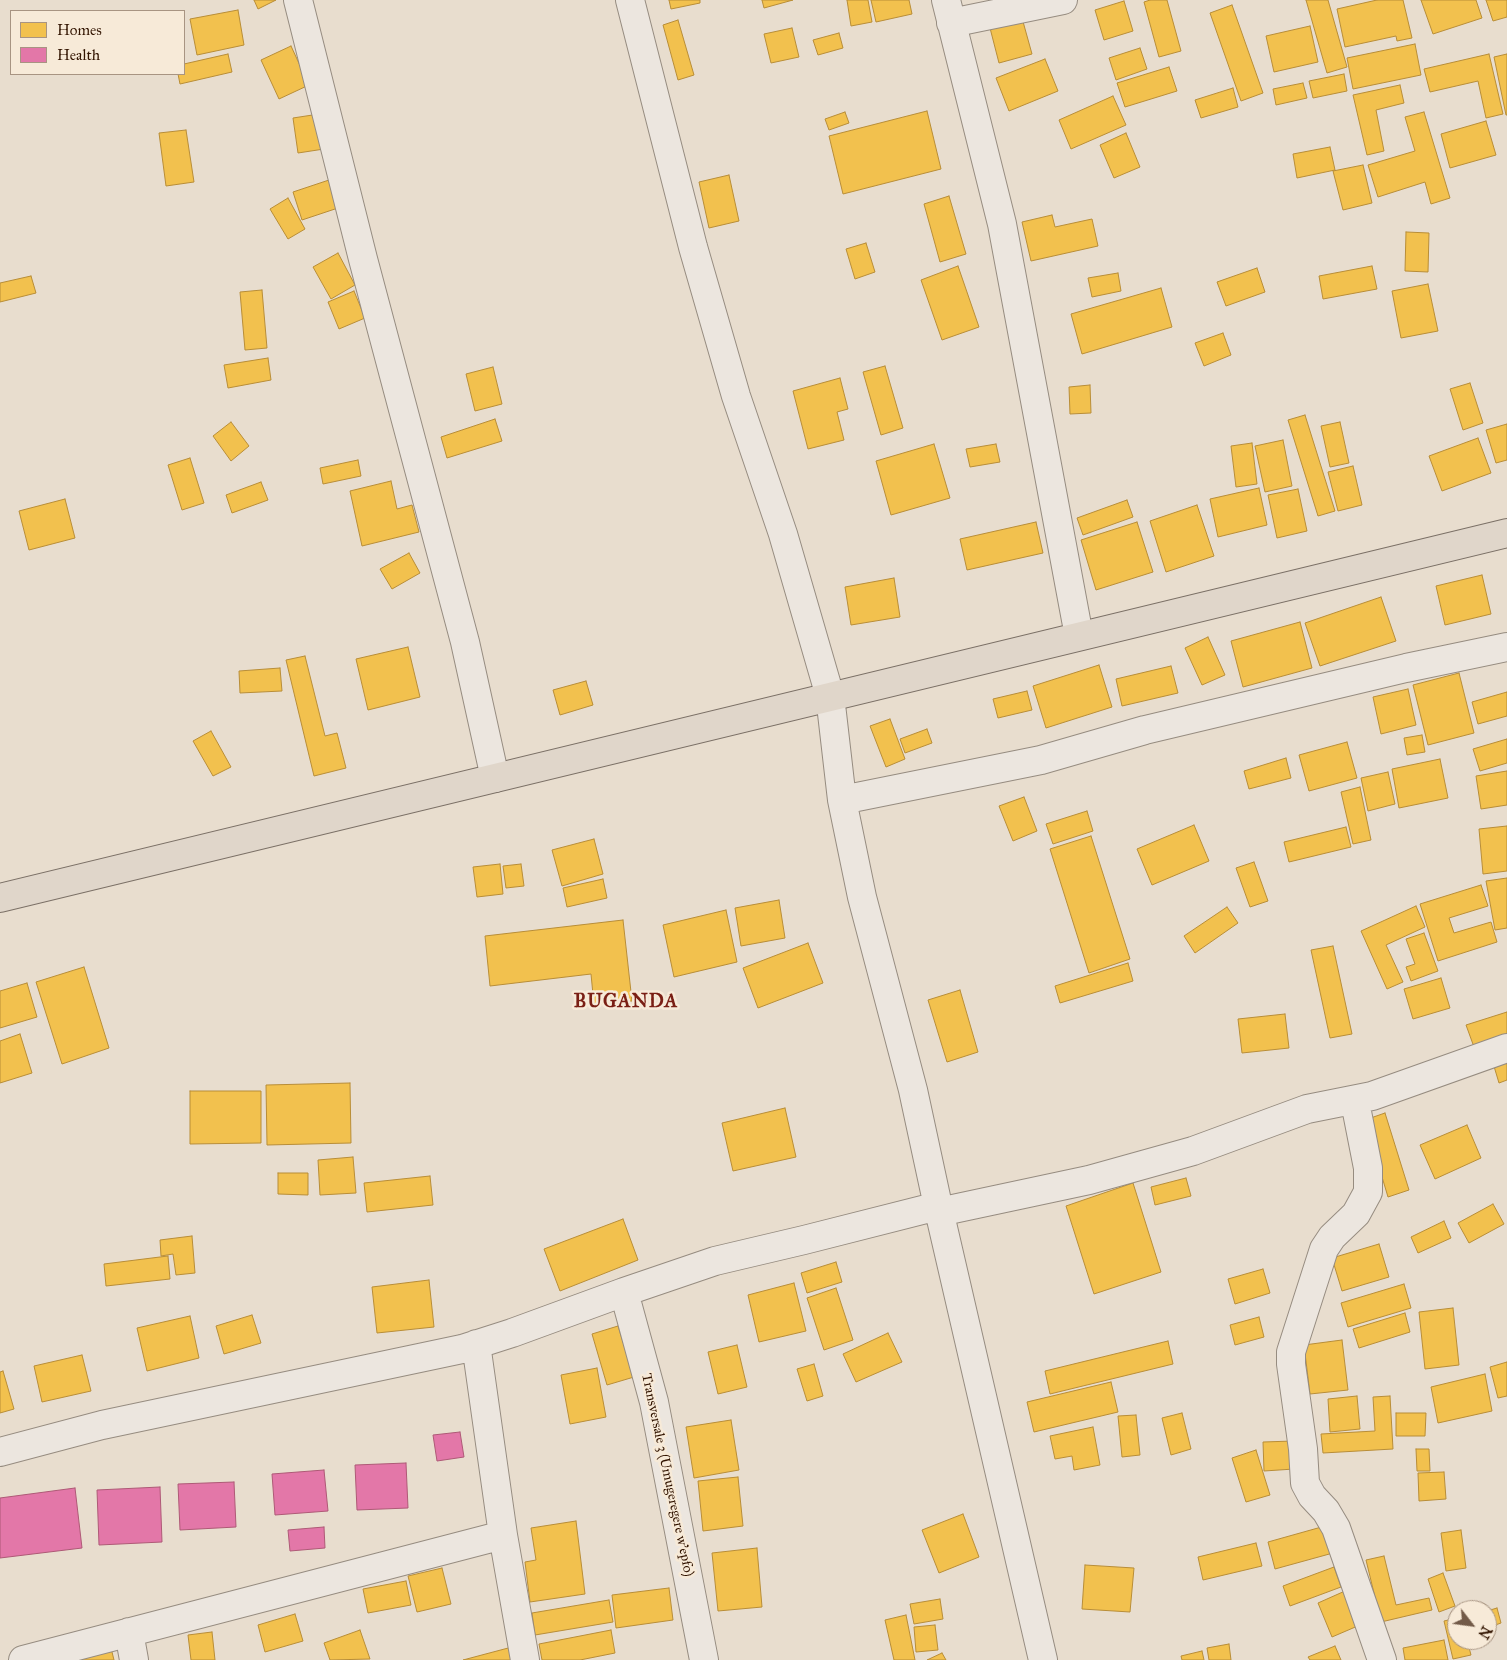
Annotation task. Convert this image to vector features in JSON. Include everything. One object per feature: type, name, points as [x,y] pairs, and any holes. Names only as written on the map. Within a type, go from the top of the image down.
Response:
[{"type":"main road","points":[[0,898],[1507,533]]},
{"type":"street","points":[[298,0],[363,259],[465,642],[495,778]]},
{"type":"street","points":[[630,0],[692,247],[736,396],[783,534],[830,696],[842,800],[862,897],[913,1090],[1043,1660]]},
{"type":"street","points":[[1063,0],[949,11],[1002,224],[1079,636]]},
{"type":"street","points":[[842,800],[1041,760],[1145,730],[1406,668],[1507,647]]},
{"type":"street","points":[[0,1452],[102,1425],[452,1351],[512,1333],[714,1261],[939,1209],[1089,1180],[1193,1151],[1307,1109],[1372,1096],[1507,1048]]},
{"type":"street","points":[[1352,1100],[1357,1112],[1368,1168],[1368,1192],[1356,1214],[1332,1237],[1324,1249],[1292,1352],[1291,1364],[1303,1449],[1305,1483],[1312,1496],[1326,1511],[1336,1528],[1382,1660]]},
{"type":"street","name":"Transversale 3 (Umugeregere w'epfo)","points":[[624,1292],[654,1402],[704,1660]]},
{"type":"street","points":[[476,1344],[502,1536],[525,1660]]},
{"type":"street","points":[[23,1660],[502,1536]]},
{"type":"street","points":[[129,1632],[134,1660]]},
{"type":"building: Homes","points":[[254,0],[276,0],[258,9]]},
{"type":"building: Homes","points":[[669,0],[700,0],[700,3],[671,9]]},
{"type":"building: Homes","points":[[762,0],[793,0],[764,8]]},
{"type":"building: Homes","points":[[847,0],[868,0],[872,22],[851,26]]},
{"type":"building: Homes","points":[[871,0],[909,0],[912,14],[876,22]]},
{"type":"building: Homes","points":[[1167,0],[1181,51],[1159,57],[1144,2]]},
{"type":"building: Homes","points":[[1306,0],[1328,0],[1347,67],[1327,73]]},
{"type":"building: Homes","points":[[1377,0],[1403,0],[1412,38],[1397,41],[1396,36],[1345,47],[1337,9]]},
{"type":"building: Homes","points":[[1421,0],[1476,0],[1482,18],[1433,34]]},
{"type":"building: Homes","points":[[1486,0],[1507,0],[1507,17],[1493,21]]},
{"type":"building: Homes","points":[[1124,1],[1133,31],[1104,40],[1095,10]]},
{"type":"building: Homes","points":[[1232,5],[1263,93],[1241,101],[1210,13]]},
{"type":"building: Homes","points":[[238,10],[244,45],[197,55],[190,19]]},
{"type":"building: Homes","points":[[1022,18],[1032,54],[999,63],[990,28]]},
{"type":"building: Homes","points":[[678,20],[694,75],[678,80],[663,25]]},
{"type":"building: Homes","points":[[1310,26],[1318,62],[1274,72],[1266,36]]},
{"type":"building: Homes","points":[[792,28],[799,57],[771,63],[764,34]]},
{"type":"building: Homes","points":[[839,33],[843,48],[818,55],[813,40]]},
{"type":"building: Homes","points":[[1415,44],[1421,75],[1353,89],[1347,58]]},
{"type":"building: Homes","points":[[291,46],[309,85],[279,99],[261,60]]},
{"type":"building: Homes","points":[[1140,48],[1147,69],[1116,80],[1109,58]]},
{"type":"building: Homes","points":[[228,54],[232,72],[180,84],[178,75],[185,75],[185,64]]},
{"type":"building: Homes","points":[[1489,54],[1503,114],[1486,118],[1478,81],[1430,92],[1424,69]]},
{"type":"building: Homes","points":[[1507,54],[1507,115],[1506,115],[1494,57]]},
{"type":"building: Homes","points":[[1045,59],[1058,91],[1009,111],[996,78]]},
{"type":"building: Homes","points":[[1169,67],[1177,91],[1125,107],[1117,83]]},
{"type":"building: Homes","points":[[1344,74],[1347,91],[1313,98],[1309,81]]},
{"type":"building: Homes","points":[[1303,83],[1307,98],[1276,105],[1273,89]]},
{"type":"building: Homes","points":[[1400,85],[1404,103],[1376,110],[1384,151],[1367,155],[1353,95]]},
{"type":"building: Homes","points":[[1233,88],[1238,107],[1201,118],[1195,100]]},
{"type":"building: Homes","points":[[1113,96],[1126,125],[1071,149],[1059,120]]},
{"type":"building: Homes","points":[[927,111],[941,169],[843,194],[829,136]]},
{"type":"building: Homes","points":[[845,112],[849,123],[829,130],[825,119]]},
{"type":"building: Homes","points":[[1424,112],[1450,198],[1431,204],[1425,182],[1378,197],[1368,165],[1415,151],[1405,117]]},
{"type":"building: Homes","points":[[319,114],[324,149],[298,153],[293,118]]},
{"type":"building: Homes","points":[[1486,121],[1496,155],[1450,168],[1441,134]]},
{"type":"building: Homes","points":[[186,130],[194,182],[166,186],[159,133]]},
{"type":"building: Homes","points":[[1126,133],[1140,167],[1114,178],[1100,145]]},
{"type":"building: Homes","points":[[1330,147],[1335,170],[1297,178],[1293,154]]},
{"type":"building: Homes","points":[[1363,165],[1372,203],[1343,210],[1333,171]]},
{"type":"building: Homes","points":[[729,175],[739,221],[709,228],[699,182]]},
{"type":"building: Homes","points":[[332,179],[341,207],[302,220],[293,192]]},
{"type":"building: Homes","points":[[949,196],[966,254],[940,262],[924,204]]},
{"type":"building: Homes","points":[[288,198],[305,229],[288,239],[270,209]]},
{"type":"building: Homes","points":[[1052,215],[1055,227],[1092,219],[1098,246],[1031,261],[1022,222]]},
{"type":"building: Homes","points":[[1406,232],[1429,233],[1428,272],[1405,271]]},
{"type":"building: Homes","points":[[866,243],[875,272],[855,279],[846,249]]},
{"type":"building: Homes","points":[[338,253],[355,285],[331,299],[313,267]]},
{"type":"building: Homes","points":[[958,266],[979,327],[942,340],[921,280]]},
{"type":"building: Homes","points":[[1372,266],[1377,289],[1323,299],[1319,276]]},
{"type":"building: Homes","points":[[1257,268],[1265,292],[1226,306],[1217,282]]},
{"type":"building: Homes","points":[[1118,273],[1121,291],[1092,297],[1088,278]]},
{"type":"building: Homes","points":[[31,276],[36,293],[0,302],[0,283]]},
{"type":"building: Homes","points":[[1428,284],[1438,331],[1401,338],[1392,291]]},
{"type":"building: Homes","points":[[1161,288],[1172,327],[1082,354],[1071,314]]},
{"type":"building: Homes","points":[[262,290],[267,348],[245,350],[240,292]]},
{"type":"building: Homes","points":[[354,291],[365,318],[339,329],[328,302]]},
{"type":"building: Homes","points":[[1223,333],[1231,355],[1204,366],[1195,343]]},
{"type":"building: Homes","points":[[268,358],[271,380],[228,388],[224,365]]},
{"type":"building: Homes","points":[[885,366],[903,428],[881,435],[863,372]]},
{"type":"building: Homes","points":[[493,367],[502,404],[475,411],[466,374]]},
{"type":"building: Homes","points":[[840,378],[848,409],[837,412],[844,440],[808,449],[793,391]]},
{"type":"building: Homes","points":[[1470,383],[1483,423],[1463,430],[1450,389]]},
{"type":"building: Homes","points":[[1090,385],[1091,413],[1070,414],[1069,387]]},
{"type":"building: Homes","points":[[1305,415],[1335,511],[1318,516],[1288,420]]},
{"type":"building: Homes","points":[[495,419],[502,441],[447,458],[441,437]]},
{"type":"building: Homes","points":[[231,422],[249,446],[231,461],[213,436]]},
{"type":"building: Homes","points":[[1340,422],[1349,463],[1330,467],[1321,426]]},
{"type":"building: Homes","points":[[1507,424],[1507,460],[1496,463],[1486,430]]},
{"type":"building: Homes","points":[[1478,438],[1491,473],[1442,491],[1429,456]]},
{"type":"building: Homes","points":[[1283,440],[1292,486],[1265,492],[1255,446]]},
{"type":"building: Homes","points":[[1252,443],[1257,484],[1236,487],[1231,446]]},
{"type":"building: Homes","points":[[934,444],[950,498],[891,515],[876,461]]},
{"type":"building: Homes","points":[[996,444],[1000,462],[970,467],[966,449]]},
{"type":"building: Homes","points":[[190,458],[204,503],[182,510],[168,465]]},
{"type":"building: Homes","points":[[358,460],[361,476],[323,484],[320,468]]},
{"type":"building: Homes","points":[[1353,466],[1362,505],[1338,511],[1328,472]]},
{"type":"building: Homes","points":[[391,481],[397,509],[412,505],[419,532],[362,546],[350,491]]},
{"type":"building: Homes","points":[[261,482],[268,500],[232,513],[226,495]]},
{"type":"building: Homes","points":[[1259,488],[1267,525],[1218,537],[1210,499]]},
{"type":"building: Homes","points":[[1298,489],[1307,531],[1277,538],[1268,495]]},
{"type":"building: Homes","points":[[65,499],[75,538],[29,550],[19,511]]},
{"type":"building: Homes","points":[[1127,500],[1133,517],[1083,535],[1077,518]]},
{"type":"building: Homes","points":[[1197,505],[1214,556],[1166,572],[1150,521]]},
{"type":"building: Homes","points":[[1036,522],[1043,553],[967,570],[960,539]]},
{"type":"building: Homes","points":[[1137,522],[1153,572],[1096,590],[1081,540]]},
{"type":"building: Homes","points":[[409,553],[420,573],[392,589],[380,569]]},
{"type":"building: Homes","points":[[1482,575],[1491,614],[1445,625],[1436,586]]},
{"type":"building: Homes","points":[[894,578],[900,617],[851,625],[845,587]]},
{"type":"building: Homes","points":[[1381,597],[1396,641],[1320,666],[1305,623]]},
{"type":"building: Homes","points":[[1300,622],[1312,668],[1243,687],[1231,641]]},
{"type":"building: Homes","points":[[1208,637],[1225,675],[1202,685],[1185,648]]},
{"type":"building: Homes","points":[[408,647],[420,697],[368,710],[356,659]]},
{"type":"building: Homes","points":[[305,656],[325,736],[337,733],[346,768],[314,776],[286,660]]},
{"type":"building: Homes","points":[[1099,665],[1112,707],[1046,728],[1033,686]]},
{"type":"building: Homes","points":[[1171,666],[1178,693],[1122,706],[1116,679]]},
{"type":"building: Homes","points":[[280,668],[282,691],[240,693],[239,671]]},
{"type":"building: Homes","points":[[1459,673],[1474,733],[1428,745],[1413,685]]},
{"type":"building: Homes","points":[[586,681],[593,705],[560,715],[553,690]]},
{"type":"building: Homes","points":[[1408,689],[1416,725],[1381,734],[1373,697]]},
{"type":"building: Homes","points":[[1027,691],[1032,710],[998,718],[993,699]]},
{"type":"building: Homes","points":[[1507,692],[1507,716],[1478,724],[1472,702]]},
{"type":"building: Homes","points":[[890,719],[905,759],[886,767],[870,726]]},
{"type":"building: Homes","points":[[927,729],[932,743],[905,753],[900,739]]},
{"type":"building: Homes","points":[[211,731],[231,767],[213,776],[193,741]]},
{"type":"building: Homes","points":[[1422,735],[1425,752],[1407,755],[1404,738]]},
{"type":"building: Homes","points":[[1507,739],[1507,763],[1480,771],[1473,749]]},
{"type":"building: Homes","points":[[1347,742],[1357,778],[1309,791],[1299,755]]},
{"type":"building: Homes","points":[[1286,758],[1291,778],[1249,789],[1244,771]]},
{"type":"building: Homes","points":[[1440,759],[1448,798],[1399,808],[1392,769]]},
{"type":"building: Homes","points":[[1507,771],[1507,805],[1481,809],[1476,776]]},
{"type":"building: Homes","points":[[1388,772],[1395,804],[1368,811],[1361,778]]},
{"type":"building: Homes","points":[[1360,787],[1371,840],[1353,844],[1341,792]]},
{"type":"building: Homes","points":[[1024,797],[1037,831],[1013,841],[999,806]]},
{"type":"building: Homes","points":[[1087,811],[1093,831],[1053,844],[1046,824]]},
{"type":"building: Homes","points":[[1194,825],[1209,861],[1152,885],[1137,849]]},
{"type":"building: Homes","points":[[1507,826],[1507,871],[1483,874],[1479,829]]},
{"type":"building: Homes","points":[[1346,827],[1351,847],[1289,862],[1284,842]]},
{"type":"building: Homes","points":[[1091,836],[1130,959],[1089,973],[1050,849]]},
{"type":"building: Homes","points":[[594,839],[603,874],[562,886],[552,850]]},
{"type":"building: Homes","points":[[1254,862],[1268,901],[1250,907],[1236,868]]},
{"type":"building: Homes","points":[[500,864],[503,894],[477,897],[473,867]]},
{"type":"building: Homes","points":[[521,864],[524,886],[506,888],[503,866]]},
{"type":"building: Homes","points":[[1507,878],[1507,928],[1495,930],[1486,881]]},
{"type":"building: Homes","points":[[603,879],[607,898],[567,907],[563,888]]},
{"type":"building: Homes","points":[[1481,885],[1488,906],[1449,918],[1454,933],[1491,922],[1497,942],[1438,961],[1420,904]]},
{"type":"building: Homes","points":[[779,900],[785,938],[741,946],[735,908]]},
{"type":"building: Homes","points":[[1416,906],[1425,927],[1386,945],[1403,982],[1387,989],[1361,931]]},
{"type":"building: Homes","points":[[1227,907],[1238,923],[1195,953],[1184,936]]},
{"type":"building: Homes","points":[[726,910],[737,962],[674,977],[663,925]]},
{"type":"building: Homes","points":[[623,920],[632,1001],[594,1005],[591,974],[490,986],[485,936]]},
{"type":"building: Homes","points":[[1424,933],[1438,971],[1411,981],[1406,967],[1415,964],[1406,939]]},
{"type":"building: Homes","points":[[808,943],[823,983],[758,1008],[743,968]]},
{"type":"building: Homes","points":[[1333,946],[1352,1034],[1330,1038],[1311,950]]},
{"type":"building: Homes","points":[[1128,963],[1133,981],[1060,1003],[1055,986]]},
{"type":"building: Homes","points":[[84,967],[109,1048],[62,1064],[36,982]]},
{"type":"building: Homes","points":[[1441,978],[1450,1008],[1413,1019],[1404,989]]},
{"type":"building: Homes","points":[[27,983],[37,1017],[0,1028],[0,991]]},
{"type":"building: Homes","points":[[960,990],[978,1052],[947,1062],[928,1000]]},
{"type":"building: Homes","points":[[1507,1012],[1507,1036],[1474,1047],[1466,1025]]},
{"type":"building: Homes","points":[[1285,1014],[1289,1048],[1242,1053],[1238,1019]]},
{"type":"building: Homes","points":[[20,1034],[32,1073],[0,1083],[0,1041]]},
{"type":"building: Homes","points":[[1507,1059],[1507,1080],[1499,1083],[1493,1063]]},
{"type":"building: Homes","points":[[350,1083],[351,1143],[267,1145],[266,1085]]},
{"type":"building: Homes","points":[[190,1091],[261,1091],[261,1143],[190,1144]]},
{"type":"building: Homes","points":[[785,1108],[796,1157],[733,1171],[722,1123]]},
{"type":"building: Homes","points":[[1385,1113],[1409,1190],[1388,1197],[1365,1120]]},
{"type":"building: Homes","points":[[1467,1125],[1481,1158],[1435,1179],[1420,1145]]},
{"type":"building: Homes","points":[[353,1157],[356,1193],[320,1195],[318,1160]]},
{"type":"building: Homes","points":[[278,1173],[308,1173],[308,1195],[278,1194]]},
{"type":"building: Homes","points":[[430,1176],[433,1205],[367,1212],[364,1183]]},
{"type":"building: Homes","points":[[1186,1178],[1191,1196],[1155,1205],[1151,1187]]},
{"type":"building: Homes","points":[[1133,1183],[1161,1272],[1094,1294],[1066,1206]]},
{"type":"building: Homes","points":[[1493,1204],[1504,1224],[1469,1243],[1458,1223]]},
{"type":"building: Homes","points":[[623,1219],[638,1260],[560,1291],[544,1249]]},
{"type":"building: Homes","points":[[1444,1221],[1451,1238],[1418,1253],[1411,1237]]},
{"type":"building: Homes","points":[[192,1236],[195,1273],[176,1275],[173,1254],[161,1256],[160,1240]]},
{"type":"building: Homes","points":[[1379,1244],[1389,1277],[1342,1291],[1332,1258]]},
{"type":"building: Homes","points":[[168,1256],[170,1279],[106,1286],[104,1264]]},
{"type":"building: Homes","points":[[836,1262],[842,1282],[807,1293],[801,1273]]},
{"type":"building: Homes","points":[[1263,1269],[1270,1293],[1235,1304],[1228,1279]]},
{"type":"building: Homes","points":[[429,1280],[434,1327],[377,1333],[372,1287]]},
{"type":"building: Homes","points":[[794,1283],[806,1331],[759,1342],[748,1295]]},
{"type":"building: Homes","points":[[1404,1284],[1411,1308],[1348,1327],[1341,1303]]},
{"type":"building: Homes","points":[[836,1288],[853,1340],[824,1350],[807,1298]]},
{"type":"building: Homes","points":[[1453,1308],[1459,1365],[1425,1369],[1419,1312]]},
{"type":"building: Homes","points":[[1405,1313],[1410,1332],[1359,1348],[1353,1329]]},
{"type":"building: Homes","points":[[252,1315],[261,1343],[224,1354],[216,1326]]},
{"type":"building: Homes","points":[[190,1316],[199,1358],[147,1371],[137,1328]]},
{"type":"building: Homes","points":[[1259,1317],[1264,1337],[1235,1345],[1230,1325]]},
{"type":"building: Homes","points":[[618,1326],[634,1377],[607,1385],[592,1334]]},
{"type":"building: Homes","points":[[888,1333],[902,1362],[856,1382],[843,1354]]},
{"type":"building: Homes","points":[[1342,1340],[1348,1390],[1310,1394],[1304,1345]]},
{"type":"building: Homes","points":[[1168,1341],[1173,1364],[1050,1394],[1045,1371]]},
{"type":"building: Homes","points":[[737,1345],[747,1387],[718,1394],[708,1352]]},
{"type":"building: Homes","points":[[82,1355],[91,1391],[42,1402],[34,1366]]},
{"type":"building: Homes","points":[[1507,1362],[1507,1396],[1498,1398],[1490,1367]]},
{"type":"building: Homes","points":[[814,1364],[823,1396],[807,1401],[797,1369]]},
{"type":"building: Homes","points":[[597,1368],[606,1417],[570,1424],[561,1375]]},
{"type":"building: Homes","points":[[3,1371],[14,1409],[0,1413],[0,1372]]},
{"type":"building: Homes","points":[[1485,1374],[1492,1411],[1438,1423],[1431,1387]]},
{"type":"building: Homes","points":[[1111,1382],[1118,1412],[1034,1432],[1027,1402]]},
{"type":"building: Homes","points":[[1357,1396],[1360,1429],[1330,1432],[1328,1399]]},
{"type":"building: Homes","points":[[1390,1396],[1393,1449],[1323,1453],[1321,1434],[1375,1431],[1373,1397]]},
{"type":"building: Homes","points":[[1182,1413],[1191,1449],[1171,1455],[1162,1418]]},
{"type":"building: Homes","points":[[1396,1413],[1426,1413],[1425,1436],[1396,1436]]},
{"type":"building: Homes","points":[[1136,1415],[1140,1455],[1122,1457],[1118,1416]]},
{"type":"building: Homes","points":[[731,1420],[739,1470],[694,1478],[686,1427]]},
{"type":"building: Homes","points":[[1093,1427],[1100,1465],[1074,1470],[1072,1456],[1055,1459],[1050,1436]]},
{"type":"building: Homes","points":[[1293,1441],[1294,1469],[1264,1471],[1263,1442]]},
{"type":"building: Homes","points":[[1416,1449],[1429,1449],[1430,1471],[1417,1471]]},
{"type":"building: Homes","points":[[1256,1450],[1270,1495],[1246,1502],[1232,1458]]},
{"type":"building: Homes","points":[[1444,1472],[1446,1499],[1419,1501],[1418,1473]]},
{"type":"building: Homes","points":[[738,1477],[743,1526],[703,1531],[698,1481]]},
{"type":"building: Homes","points":[[963,1514],[979,1557],[939,1573],[922,1530]]},
{"type":"building: Homes","points":[[576,1521],[585,1594],[530,1602],[525,1562],[536,1560],[531,1528]]},
{"type":"building: Homes","points":[[1325,1526],[1333,1553],[1275,1569],[1268,1542]]},
{"type":"building: Homes","points":[[1461,1530],[1466,1568],[1446,1571],[1441,1533]]},
{"type":"building: Homes","points":[[1256,1543],[1262,1566],[1203,1580],[1198,1557]]},
{"type":"building: Homes","points":[[757,1548],[762,1607],[718,1611],[712,1553]]},
{"type":"building: Homes","points":[[1384,1556],[1396,1605],[1429,1598],[1432,1610],[1381,1622],[1366,1560]]},
{"type":"building: Homes","points":[[1085,1565],[1134,1568],[1130,1612],[1082,1609]]},
{"type":"building: Homes","points":[[1334,1567],[1341,1587],[1290,1606],[1283,1586]]},
{"type":"building: Homes","points":[[442,1568],[451,1604],[417,1612],[408,1576]]},
{"type":"building: Homes","points":[[1443,1573],[1453,1600],[1447,1600],[1447,1609],[1439,1612],[1428,1579]]},
{"type":"building: Homes","points":[[406,1581],[411,1605],[368,1613],[363,1589]]},
{"type":"building: Homes","points":[[669,1588],[673,1620],[616,1628],[612,1595]]},
{"type":"building: Homes","points":[[1345,1591],[1360,1625],[1332,1637],[1318,1603]]},
{"type":"building: Homes","points":[[940,1599],[943,1619],[914,1624],[910,1604]]},
{"type":"building: Homes","points":[[609,1600],[613,1622],[535,1635],[532,1613]]},
{"type":"building: Homes","points":[[1497,1608],[1501,1623],[1497,1624]]},
{"type":"building: Homes","points":[[295,1614],[303,1641],[265,1652],[258,1625]]},
{"type":"building: Homes","points":[[906,1615],[915,1660],[894,1660],[885,1620]]},
{"type":"building: Homes","points":[[1447,1620],[1447,1634],[1444,1621]]},
{"type":"building: Homes","points":[[935,1625],[938,1650],[916,1652],[914,1627]]},
{"type":"building: Homes","points":[[360,1630],[370,1659],[330,1660],[324,1643]]},
{"type":"building: Homes","points":[[611,1630],[615,1653],[580,1660],[542,1660],[539,1644]]},
{"type":"building: Homes","points":[[212,1632],[215,1660],[191,1660],[188,1635]]},
{"type":"building: Homes","points":[[1444,1640],[1448,1660],[1405,1660],[1403,1648]]},
{"type":"building: Homes","points":[[1229,1644],[1231,1660],[1209,1660],[1207,1648]]},
{"type":"building: Homes","points":[[1335,1646],[1341,1660],[1310,1660],[1308,1657]]},
{"type":"building: Homes","points":[[512,1647],[515,1660],[463,1660]]},
{"type":"building: Homes","points":[[111,1648],[114,1660],[72,1660]]},
{"type":"building: Homes","points":[[1451,1650],[1470,1650],[1471,1655],[1453,1659]]},
{"type":"building: Homes","points":[[1202,1651],[1204,1660],[1182,1660],[1181,1656]]},
{"type":"building: Homes","points":[[942,1653],[946,1660],[927,1660]]},
{"type":"building: Health","points":[[460,1432],[464,1457],[437,1461],[433,1435]]},
{"type":"building: Health","points":[[406,1463],[408,1508],[357,1510],[355,1465]]},
{"type":"building: Health","points":[[324,1470],[328,1511],[275,1515],[272,1474]]},
{"type":"building: Health","points":[[234,1482],[236,1527],[180,1530],[178,1484]]},
{"type":"building: Health","points":[[160,1487],[162,1542],[99,1545],[97,1490]]},
{"type":"building: Health","points":[[75,1488],[82,1548],[0,1558],[0,1498]]},
{"type":"building: Health","points":[[324,1527],[325,1548],[290,1551],[288,1530]]},
{"type":"district","name":"BUGANDA","points":[[626,1002]]}]
